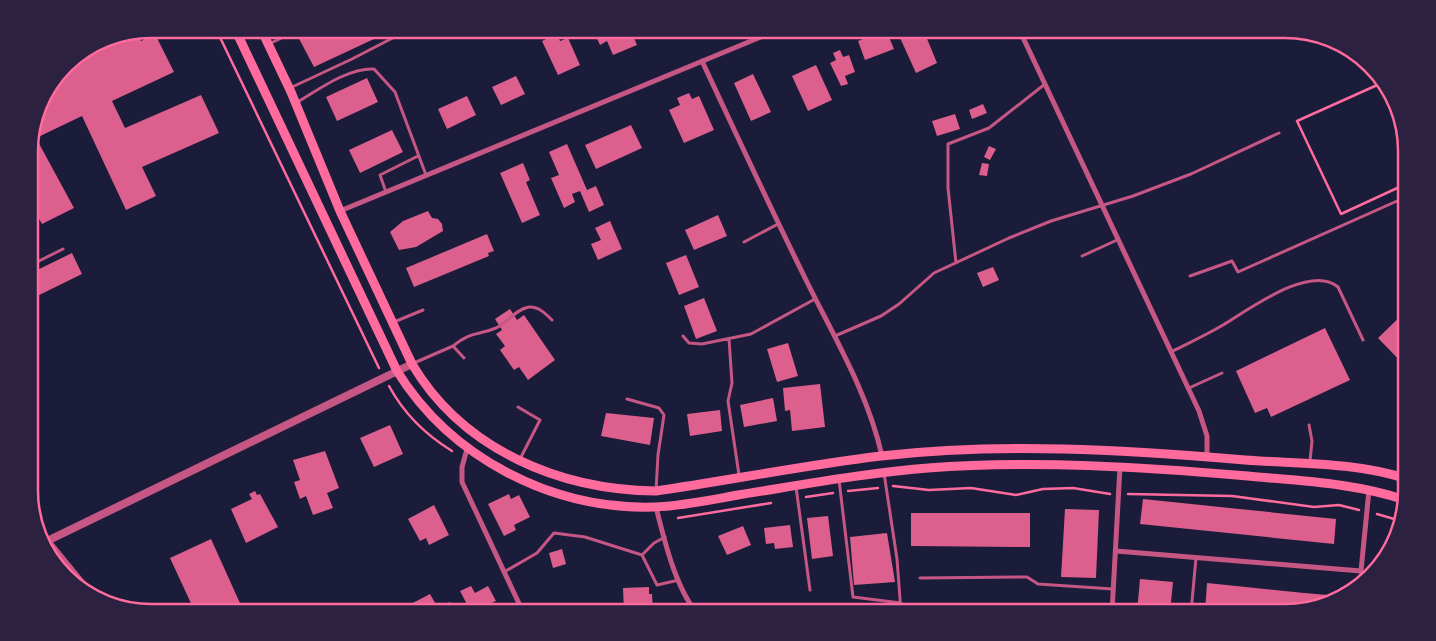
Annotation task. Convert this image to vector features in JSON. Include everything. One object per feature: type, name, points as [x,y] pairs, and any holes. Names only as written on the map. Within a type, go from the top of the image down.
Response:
[{"type":"main road","points":[[239,38],[397,371],[410,392],[431,417],[467,449],[502,471],[541,488],[609,504],[656,507],[884,473],[994,465],[1120,467],[1248,476],[1369,490],[1398,498]]},
{"type":"main road","points":[[265,38],[296,103],[340,212],[392,323],[422,381],[444,406],[479,438],[519,461],[555,475],[592,486],[624,491],[656,491],[882,456],[1057,449],[1207,456],[1310,464],[1374,472],[1398,477]]},
{"type":"street","points":[[340,212],[758,38]]},
{"type":"street","points":[[1023,38],[1199,412],[1207,436],[1207,456]]},
{"type":"street","points":[[702,61],[778,224],[835,336],[871,415],[882,456]]},
{"type":"street","points":[[48,538],[412,364]]},
{"type":"street","points":[[467,449],[464,458],[462,482],[520,604]]},
{"type":"street","points":[[1113,603],[1120,467]]},
{"type":"street","points":[[1116,551],[1361,571],[1369,490]]},
{"type":"street","points":[[656,507],[679,580],[690,604]]},
{"type":"lane","points":[[268,44],[281,38]]},
{"type":"lane","points":[[289,88],[393,38]]},
{"type":"lane","points":[[296,103],[326,85],[363,69],[374,70],[395,92],[427,176]]},
{"type":"lane","points":[[956,263],[948,188],[948,144],[989,128],[1045,84]]},
{"type":"lane","points":[[835,336],[881,316],[899,304],[934,274],[956,263],[1037,226],[1133,196],[1192,174],[1279,133]]},
{"type":"lane","points":[[387,192],[380,175],[418,156]]},
{"type":"lane","points":[[1190,276],[1232,261],[1238,272],[1398,201]]},
{"type":"lane","points":[[744,242],[778,224]]},
{"type":"lane","points":[[1082,256],[1117,240]]},
{"type":"lane","points":[[38,262],[63,249]]},
{"type":"lane","points":[[1172,352],[1224,324],[1272,294],[1286,288],[1320,282],[1333,283],[1338,287],[1363,340]]},
{"type":"lane","points":[[683,336],[689,343],[694,344],[729,339],[756,332],[815,299]]},
{"type":"lane","points":[[412,364],[454,346],[466,335],[497,328],[520,310],[530,307],[539,309],[552,320]]},
{"type":"lane","points":[[392,323],[424,310]]},
{"type":"lane","points":[[729,339],[732,383],[728,401],[740,478]]},
{"type":"lane","points":[[454,346],[464,358]]},
{"type":"lane","points":[[1188,389],[1222,373]]},
{"type":"lane","points":[[627,399],[659,408],[664,415],[658,455],[656,491]]},
{"type":"lane","points":[[518,407],[540,420],[519,461]]},
{"type":"lane","points":[[1309,425],[1312,441],[1310,464]]},
{"type":"lane","points":[[839,479],[853,597],[900,603],[884,473]]},
{"type":"lane","points":[[796,486],[810,590]]},
{"type":"lane","points":[[504,572],[536,553],[554,533],[585,537],[642,555],[657,585],[679,580]]},
{"type":"lane","points":[[642,555],[654,543],[665,537]]},
{"type":"lane","points":[[1192,603],[1196,558]]},
{"type":"lane","points":[[920,578],[1027,577],[1038,584],[1114,589]]},
{"type":"path","points":[[220,38],[384,378],[400,406],[438,443],[464,458]]},
{"type":"path","points":[[1377,85],[1297,121],[1341,214],[1398,188]]},
{"type":"path","points":[[798,499],[899,485],[929,490],[971,488],[1016,495],[1043,489],[1073,488],[1111,494]]},
{"type":"path","points":[[1129,494],[1232,496],[1314,507],[1339,505],[1353,508]]},
{"type":"path","points":[[659,519],[688,518],[773,502]]},
{"type":"path","points":[[1375,514],[1394,519]]},
{"type":"building","points":[[140,38],[141,41],[147,38],[157,38],[174,72],[112,101],[125,128],[201,95],[219,133],[142,167],[156,196],[126,210],[82,116],[38,137],[41,121],[49,101],[61,82],[76,66],[94,53],[114,44]]},
{"type":"building","points":[[299,38],[376,38],[314,67]]},
{"type":"building","points":[[548,38],[559,38],[560,41],[568,38],[580,65],[558,75],[542,41]]},
{"type":"building","points":[[597,38],[634,38],[637,45],[613,55],[607,41],[600,45]]},
{"type":"building","points":[[866,38],[889,38],[894,49],[865,60],[858,41]]},
{"type":"building","points":[[900,38],[927,38],[937,63],[916,73]]},
{"type":"building","points":[[840,50],[843,57],[849,55],[855,72],[845,76],[848,84],[841,86],[830,63],[836,60],[833,53]]},
{"type":"building","points":[[816,65],[832,100],[808,111],[792,76]]},
{"type":"building","points":[[753,74],[771,112],[751,121],[734,83]]},
{"type":"building","points":[[516,76],[525,94],[501,105],[492,87]]},
{"type":"building","points":[[367,78],[378,102],[337,121],[326,97]]},
{"type":"building","points":[[689,93],[692,99],[699,96],[714,130],[684,143],[669,110],[680,105],[677,98]]},
{"type":"building","points":[[467,96],[476,115],[447,129],[438,109]]},
{"type":"building","points":[[983,104],[987,113],[972,119],[969,110]]},
{"type":"building","points":[[955,114],[960,129],[937,136],[932,121]]},
{"type":"building","points":[[631,125],[642,148],[596,169],[585,145]]},
{"type":"building","points":[[392,130],[403,152],[360,173],[349,150]]},
{"type":"building","points":[[38,142],[74,208],[42,224],[38,217]]},
{"type":"building","points":[[567,144],[587,190],[596,186],[604,205],[589,212],[580,191],[572,194],[575,202],[564,208],[551,178],[559,175],[549,152]]},
{"type":"building","points":[[989,146],[996,149],[990,160],[984,157]]},
{"type":"building","points":[[523,163],[530,180],[526,182],[540,215],[522,223],[500,173]]},
{"type":"building","points":[[982,163],[989,164],[987,176],[979,175]]},
{"type":"building","points":[[428,211],[432,218],[438,219],[442,224],[443,231],[416,247],[399,250],[390,232],[403,221]]},
{"type":"building","points":[[718,215],[727,236],[694,250],[685,230]]},
{"type":"building","points":[[610,221],[622,249],[598,260],[591,244],[601,240],[595,228]]},
{"type":"building","points":[[487,234],[494,251],[488,253],[489,256],[414,287],[406,268]]},
{"type":"building","points":[[72,253],[82,274],[38,296],[38,270]]},
{"type":"building","points":[[686,255],[699,287],[679,295],[666,263]]},
{"type":"building","points":[[993,267],[999,280],[983,287],[977,273]]},
{"type":"building","points":[[704,298],[717,331],[696,339],[684,306]]},
{"type":"building","points":[[510,309],[517,320],[524,315],[555,360],[528,380],[519,367],[514,370],[500,350],[505,346],[496,334],[502,330],[495,319]]},
{"type":"building","points":[[1398,319],[1398,359],[1378,338]]},
{"type":"building","points":[[1325,328],[1350,380],[1271,417],[1267,408],[1255,413],[1236,371]]},
{"type":"building","points":[[788,343],[798,376],[777,382],[767,349]]},
{"type":"building","points":[[820,384],[825,427],[792,431],[790,410],[785,411],[783,388]]},
{"type":"building","points":[[773,398],[777,421],[744,427],[740,405]]},
{"type":"building","points":[[720,410],[722,431],[690,436],[687,414]]},
{"type":"building","points":[[606,413],[654,418],[650,445],[601,436]]},
{"type":"building","points":[[390,425],[403,454],[374,467],[360,438]]},
{"type":"building","points":[[325,451],[339,488],[327,493],[333,508],[313,515],[306,496],[300,499],[294,482],[300,480],[293,460]]},
{"type":"building","points":[[255,491],[257,495],[260,494],[278,527],[246,543],[231,509],[252,499],[249,494]]},
{"type":"building","points":[[509,494],[511,499],[519,495],[530,517],[514,525],[516,530],[504,536],[488,504]]},
{"type":"building","points":[[1143,499],[1336,519],[1334,544],[1140,524]]},
{"type":"building","points":[[434,505],[449,535],[429,545],[426,538],[420,541],[408,519]]},
{"type":"building","points":[[1065,509],[1099,510],[1096,578],[1061,577]]},
{"type":"building","points":[[911,513],[1030,513],[1030,547],[911,546]]},
{"type":"building","points":[[828,516],[833,556],[812,559],[807,518]]},
{"type":"building","points":[[790,525],[793,547],[775,549],[774,543],[766,544],[764,528]]},
{"type":"building","points":[[743,526],[751,545],[727,555],[718,536]]},
{"type":"building","points":[[887,533],[895,582],[854,585],[850,537]]},
{"type":"building","points":[[211,539],[240,604],[191,604],[170,558]]},
{"type":"building","points":[[562,549],[566,564],[553,568],[549,553]]},
{"type":"building","points":[[1140,579],[1173,582],[1171,603],[1138,603]]},
{"type":"building","points":[[1207,583],[1327,595],[1293,603],[1206,603]]},
{"type":"building","points":[[471,586],[475,593],[488,586],[496,601],[490,604],[467,604],[460,591]]},
{"type":"building","points":[[649,587],[653,604],[624,604],[623,588]]},
{"type":"building","points":[[430,594],[436,604],[411,604]]}]
